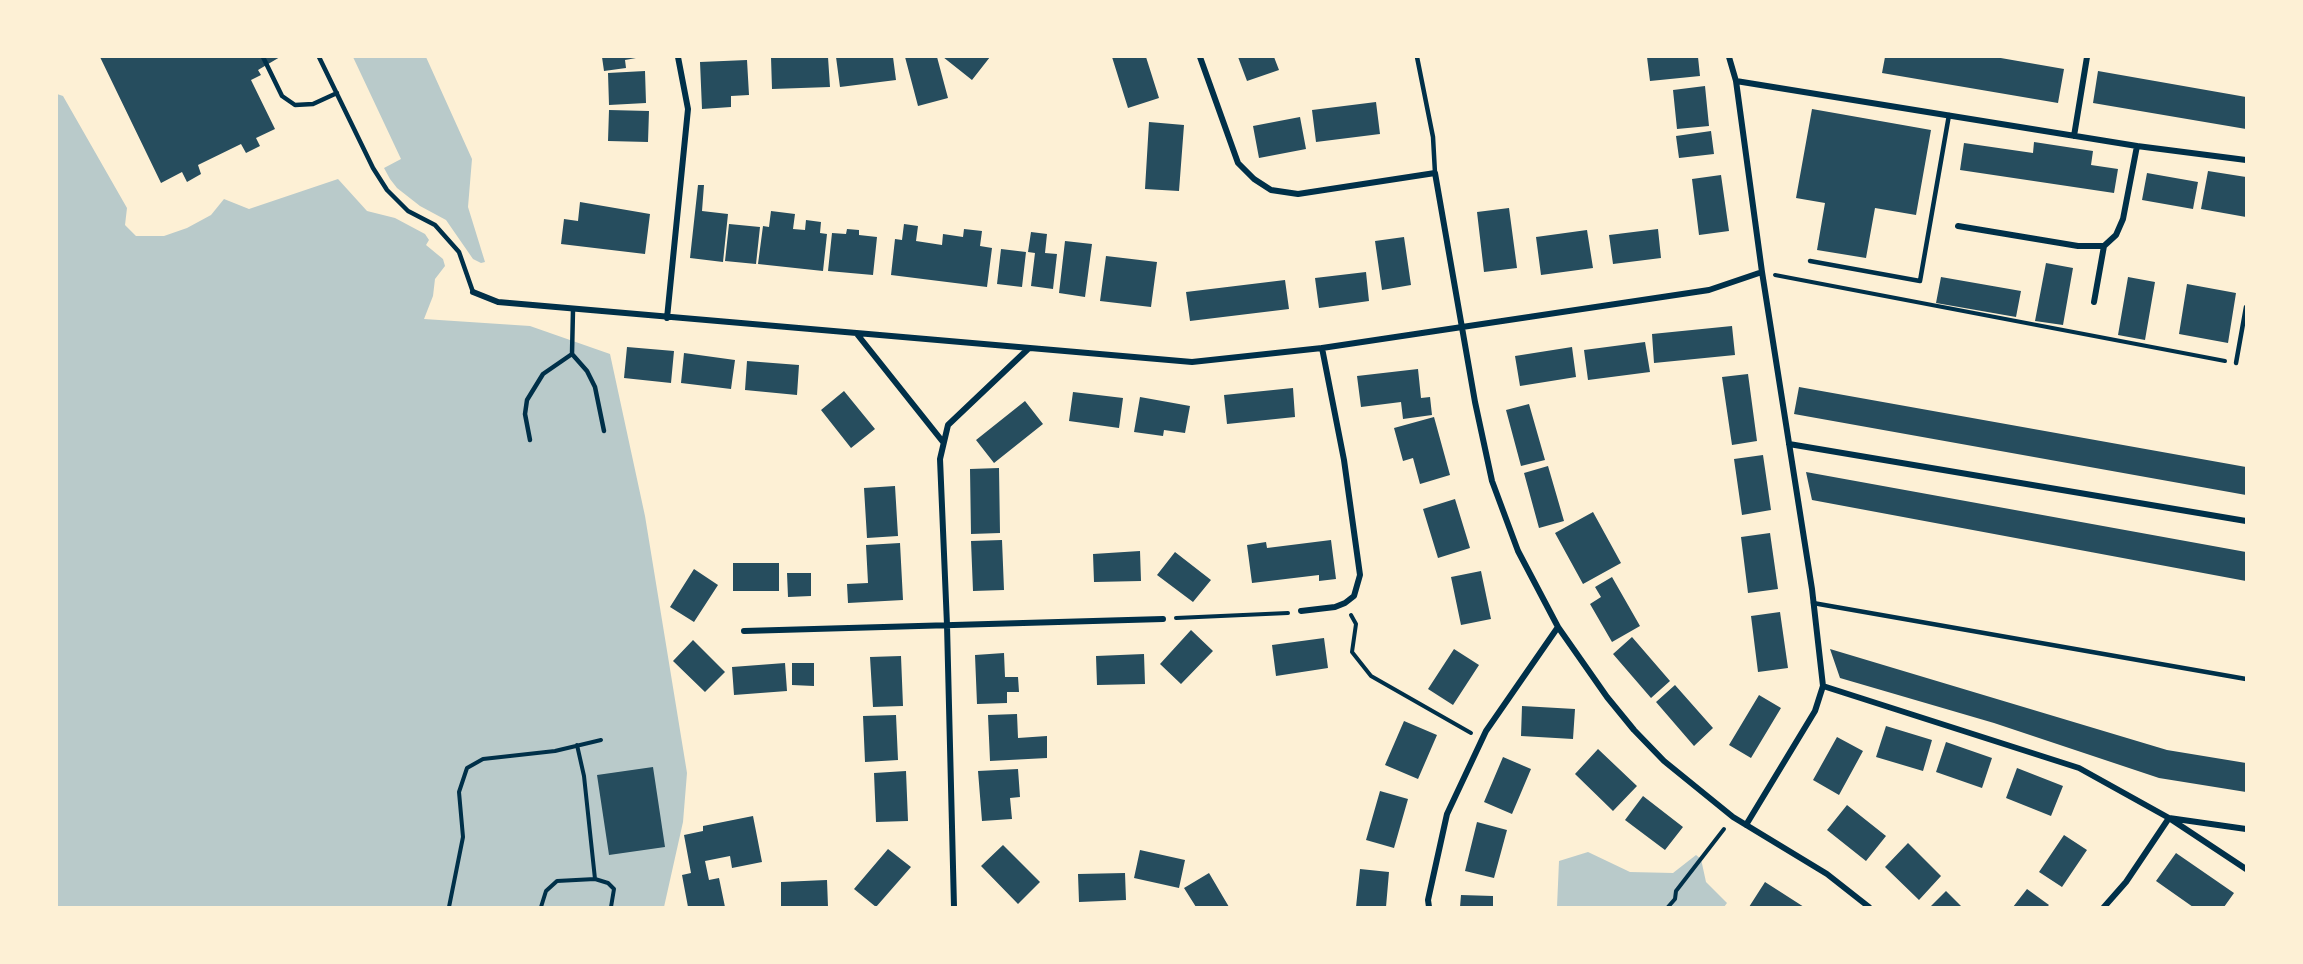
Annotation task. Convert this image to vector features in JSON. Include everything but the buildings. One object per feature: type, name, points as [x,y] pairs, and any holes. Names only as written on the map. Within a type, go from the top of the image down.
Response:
[{"type":"street","points":[[667,318],[688,109],[678,57]]},
{"type":"street","points":[[1200,57],[1238,163],[1271,190],[1298,194],[1435,173],[1475,402],[1492,481],[1518,551],[1558,627],[1634,730],[1664,761],[1733,816],[1827,874],[1869,907]]},
{"type":"street","points":[[1729,57],[1736,81],[1762,273],[1813,603],[1823,686],[1815,711],[1746,825]]},
{"type":"street","points":[[2074,136],[2087,57]]},
{"type":"street","points":[[1736,81],[2136,146],[2246,160]]},
{"type":"street","points":[[1958,226],[2078,246],[2104,246],[2116,236],[2123,219],[2136,146]]},
{"type":"street","points":[[2094,302],[2104,246]]},
{"type":"street","points":[[473,292],[498,302],[573,310],[1192,362],[1322,348],[1709,290],[1762,273]]},
{"type":"street","points":[[857,334],[943,442]]},
{"type":"street","points":[[1301,610],[1335,607],[1345,603],[1354,596],[1360,575],[1344,460],[1322,348]]},
{"type":"street","points":[[954,907],[947,625],[940,459],[948,425],[956,415],[1028,350]]},
{"type":"street","points":[[1789,444],[2246,521]]},
{"type":"street","points":[[744,631],[1163,619]]},
{"type":"street","points":[[1428,907],[1447,814],[1482,739],[1558,627]]},
{"type":"street","points":[[1823,686],[2079,768],[2169,818],[2246,869]]},
{"type":"street","points":[[2169,818],[2246,829]]},
{"type":"street","points":[[2104,907],[2126,882],[2169,818]]},
{"type":"lane","points":[[263,57],[282,96],[295,105],[313,104],[337,93]]},
{"type":"lane","points":[[319,57],[372,168],[387,190],[408,211],[435,225],[459,252],[473,292]]},
{"type":"lane","points":[[1417,57],[1433,137],[1435,173]]},
{"type":"lane","points":[[1810,261],[1920,281],[1949,115]]},
{"type":"lane","points":[[2236,363],[2246,307]]},
{"type":"lane","points":[[573,310],[572,354],[587,370],[595,387],[604,431]]},
{"type":"lane","points":[[530,440],[525,414],[527,400],[543,375],[572,354]]},
{"type":"lane","points":[[1813,603],[2246,680]]},
{"type":"path","points":[[1762,273],[2236,363]]},
{"type":"path","points":[[1345,603],[1356,624],[1352,652],[1371,676],[1482,739]]},
{"type":"path","points":[[1163,619],[1282,614],[1301,610]]},
{"type":"path","points":[[449,907],[463,837],[459,792],[467,768],[483,759],[555,751],[601,740]]},
{"type":"path","points":[[576,745],[584,776],[595,879]]},
{"type":"path","points":[[1668,907],[1675,899],[1676,891],[1733,816]]},
{"type":"path","points":[[540,907],[546,891],[557,881],[595,879],[608,883],[614,889],[611,907]]},
{"type":"shaded area","points":[[353,57],[426,57],[472,159],[468,207],[485,262],[481,263],[473,259],[446,220],[420,206],[397,188],[390,179],[384,168],[401,159]]},
{"type":"shaded area","points":[[57,94],[63,96],[127,208],[125,225],[136,236],[164,236],[187,228],[211,215],[224,199],[249,209],[338,179],[367,211],[395,218],[425,234],[429,240],[426,245],[443,259],[445,266],[435,279],[433,296],[424,319],[530,326],[610,354],[645,516],[687,773],[683,822],[664,907],[57,907]]},
{"type":"shaded area","points":[[1588,852],[1630,872],[1673,873],[1696,855],[1701,859],[1706,882],[1727,903],[1724,907],[1557,907],[1559,861]]}]
